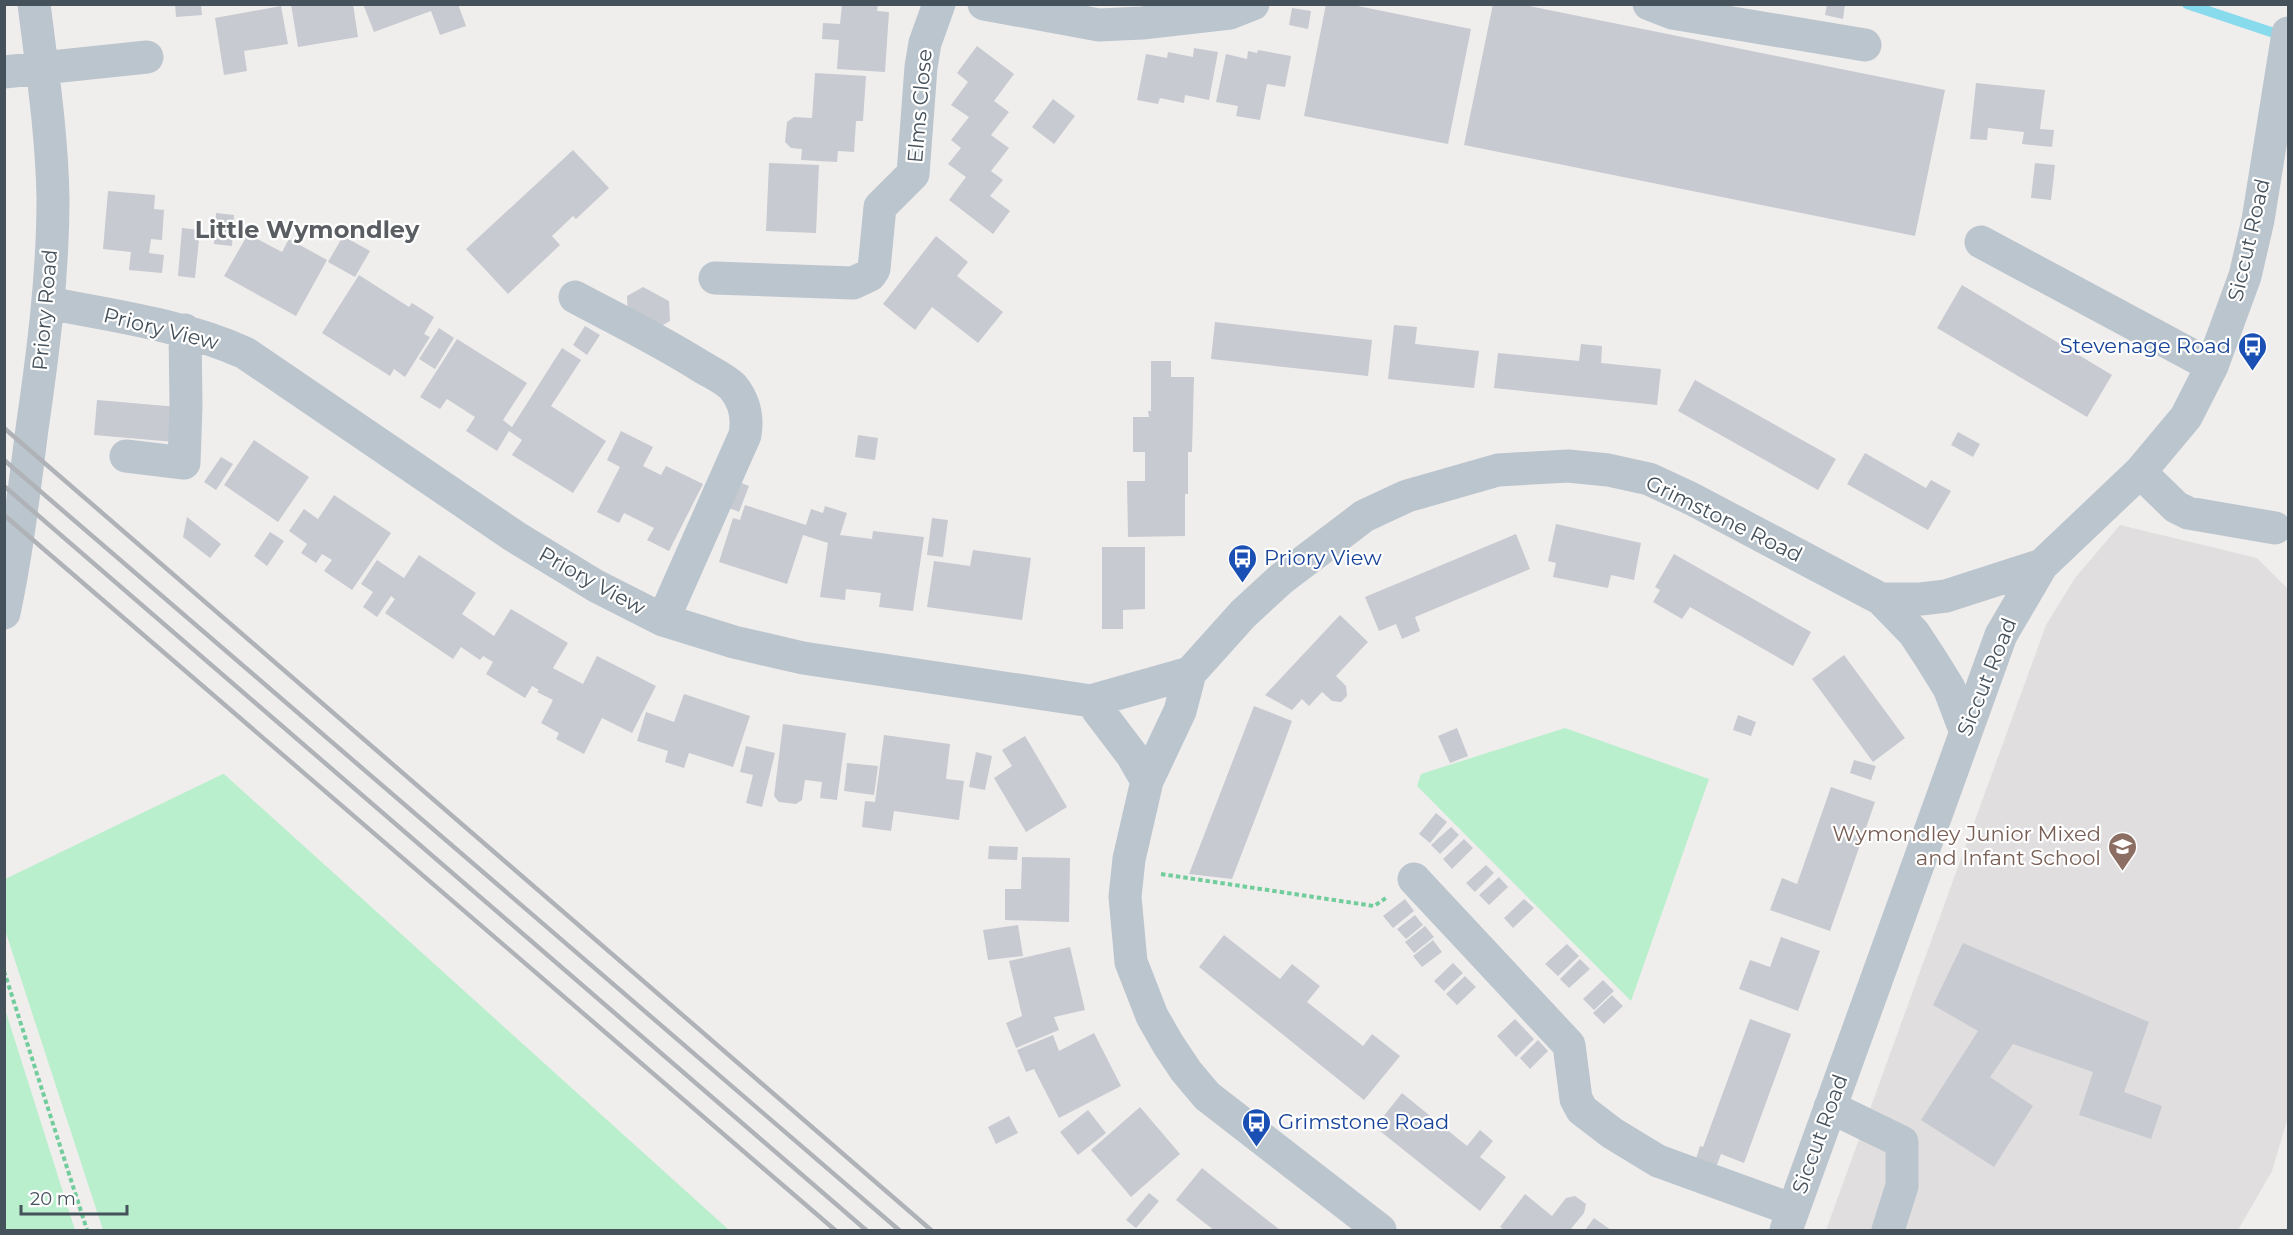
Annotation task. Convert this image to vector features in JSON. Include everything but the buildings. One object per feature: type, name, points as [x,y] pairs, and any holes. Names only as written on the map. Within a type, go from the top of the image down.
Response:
[{"type":"street","name":"Priory Road","points":[[4,613],[15,555],[52,257],[53,197],[49,126],[34,4]]},
{"type":"street","name":"Elms Close","points":[[715,278],[853,283],[870,275],[874,269],[880,207],[914,174],[921,67],[925,43],[939,4]]},
{"type":"street","points":[[984,4],[1099,25],[1220,14],[1247,8],[1253,4]]},
{"type":"street","points":[[1649,4],[1672,13],[1865,45]]},
{"type":"street","name":"Siccut Road","points":[[1789,1220],[2001,635],[2042,565],[2140,472],[2186,417],[2212,366],[2245,276],[2258,220],[2289,33]]},
{"type":"street","points":[[4,72],[147,57]]},
{"type":"street","points":[[1981,242],[2212,366]]},
{"type":"street","points":[[575,297],[675,350],[732,386],[742,400],[746,412],[745,435],[663,620]]},
{"type":"street","name":"Priory View","points":[[48,303],[185,330],[217,340],[245,353],[514,536],[596,586],[663,620],[734,642],[803,658],[1091,701],[1190,673]]},
{"type":"street","points":[[126,456],[184,463],[185,330]]},
{"type":"street","name":"Grimstone Road","points":[[1380,1230],[1207,1096],[1186,1071],[1152,1016],[1131,962],[1125,897],[1128,866],[1147,781],[1179,711],[1190,673],[1243,614],[1281,579],[1364,516],[1407,496],[1488,473],[1517,468],[1568,466],[1608,470],[1649,479],[1702,504],[1881,599],[1914,633],[1931,659],[1949,688],[1965,730]]},
{"type":"street","points":[[2140,472],[2176,507],[2187,513],[2275,528]]},
{"type":"street","points":[[1881,599],[1921,599],[1946,596],[2042,565]]},
{"type":"street","points":[[1091,701],[1132,755],[1147,781]]},
{"type":"street","points":[[1414,879],[1569,1046],[1576,1099],[1582,1110],[1612,1133],[1658,1161],[1789,1220]]},
{"type":"street","points":[[1830,1107],[1902,1142],[1902,1186],[1888,1230]]},
{"type":"path","points":[[1128,866],[1163,875],[1374,906],[1414,879]]},
{"type":"path","points":[[4,971],[87,1230]]},
{"type":"shaded area","name":"Wymondley Junior Mixed and Infant School","points":[[2120,525],[2257,558],[2288,589],[2288,1117],[2272,1171],[2238,1230],[1826,1230],[2046,625],[2075,578]]},
{"type":"green space","points":[[1565,728],[1709,779],[1631,1001],[1417,786],[1421,774]]},
{"type":"green space","points":[[224,774],[729,1230],[103,1230],[5,930],[5,879]]},
{"type":"green space","points":[[5,1009],[75,1230],[5,1230]]},
{"type":"waterway","points":[[2187,4],[2274,33]]},
{"type":"railway","points":[[4,428],[931,1230]]},
{"type":"railway","points":[[4,460],[899,1230]]},
{"type":"railway","points":[[4,486],[866,1230]]},
{"type":"railway","points":[[4,515],[835,1230]]},
{"type":"place","name":"Stevenage Road","points":[[2252,372]]},
{"type":"place","name":"Priory View","points":[[1243,584]]},
{"type":"place","name":"Wymondley Junior Mixed and Infant School","points":[[2122,872]]},
{"type":"place","name":"Grimstone Road","points":[[1257,1148]]},
{"type":"district","name":"Little Wymondley","points":[[307,230]]}]
